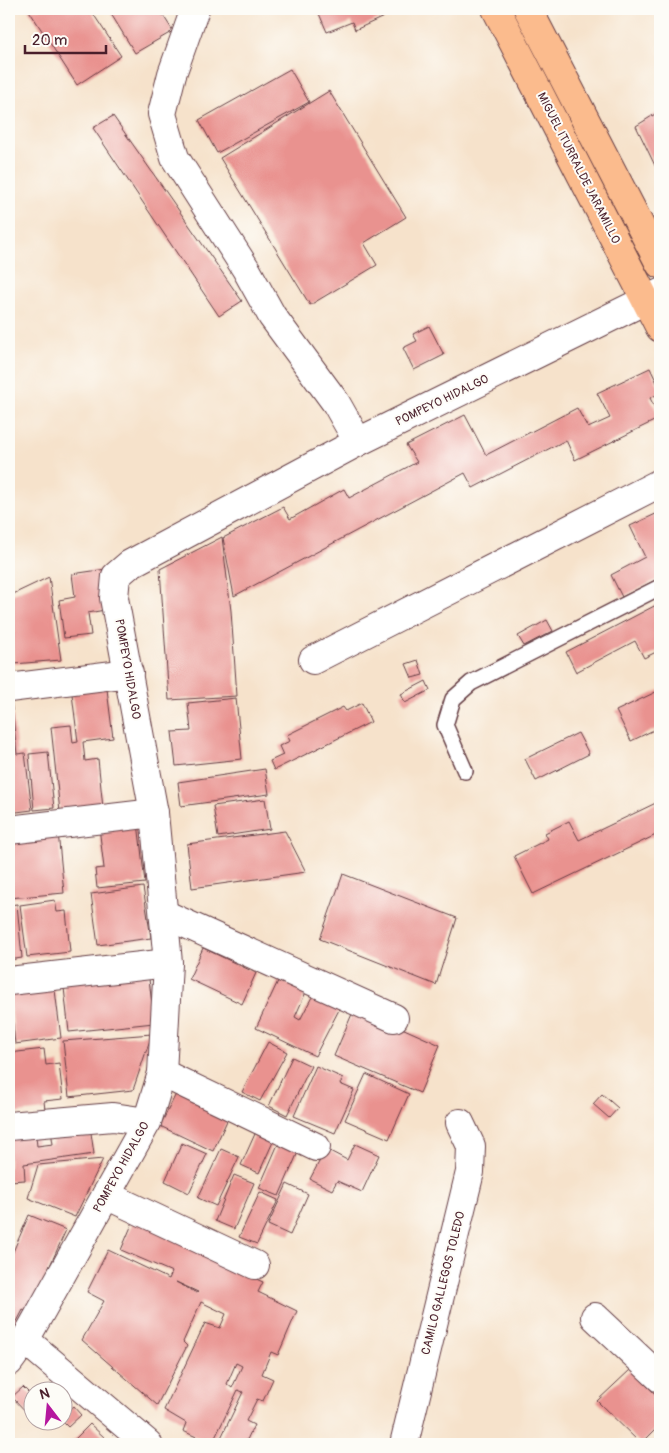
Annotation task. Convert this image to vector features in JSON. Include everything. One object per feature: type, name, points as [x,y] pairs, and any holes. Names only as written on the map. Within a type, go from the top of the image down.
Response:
[{"type":"main road","name":"MIGUEL ITURRALDE JARAMILLO","points":[[496,9],[653,297],[660,328]]},
{"type":"main road","points":[[528,9],[660,264]]},
{"type":"street","points":[[195,9],[172,74],[162,114],[175,158],[246,269],[272,316],[336,403],[358,442]]},
{"type":"street","name":"POMPEYO HIDALGO","points":[[9,1362],[25,1340],[147,1122],[162,1073],[168,963],[164,914],[154,812],[114,598],[116,576],[130,564],[358,442],[653,297]]},
{"type":"street","points":[[314,660],[660,482]]},
{"type":"street","points":[[9,688],[129,673]]},
{"type":"street","points":[[9,830],[154,812]]},
{"type":"street","points":[[164,914],[394,1018]]},
{"type":"street","points":[[9,981],[168,963]]},
{"type":"street","points":[[162,1073],[316,1147]]},
{"type":"street","points":[[9,1126],[113,1116],[147,1122]]},
{"type":"street","name":"CAMILO GALLEGOS TOLEDO","points":[[404,1444],[470,1172],[471,1146],[460,1123]]},
{"type":"street","points":[[106,1195],[255,1265]]},
{"type":"street","points":[[595,1317],[660,1378]]},
{"type":"street","points":[[25,1340],[148,1444]]},
{"type":"lane","points":[[465,771],[445,725],[453,699],[471,683],[660,587]]},
{"type":"building","points":[[28,9],[90,9],[121,56],[77,85]]},
{"type":"building","points":[[108,9],[159,9],[173,31],[135,53]]},
{"type":"building","points":[[317,9],[401,9],[355,30],[352,22],[327,32]]},
{"type":"building","points":[[290,69],[309,102],[217,153],[199,120]]},
{"type":"building","points":[[329,91],[406,217],[364,243],[377,265],[310,305],[220,158]]},
{"type":"building","points":[[660,111],[660,176],[636,126]]},
{"type":"building","points":[[113,116],[242,301],[219,316],[93,128]]},
{"type":"building","points":[[429,326],[444,355],[414,370],[403,348],[417,341],[413,334]]},
{"type":"building","points":[[650,368],[660,393],[650,398],[660,418],[575,460],[566,440],[473,488],[465,473],[234,596],[223,538],[283,507],[290,519],[344,489],[349,498],[417,462],[406,445],[465,415],[486,455],[577,408],[588,428],[610,418],[597,393]]},
{"type":"building","points":[[660,512],[660,578],[622,597],[611,575],[645,557],[630,526]]},
{"type":"building","points":[[222,537],[231,611],[237,696],[169,700],[160,569]]},
{"type":"building","points":[[106,569],[105,610],[88,613],[91,635],[64,638],[59,600],[75,597],[72,574]]},
{"type":"building","points":[[49,577],[61,660],[14,664],[9,596]]},
{"type":"building","points":[[660,603],[660,650],[644,658],[635,641],[576,672],[566,652]]},
{"type":"building","points":[[547,620],[553,631],[524,646],[518,636]]},
{"type":"building","points":[[418,660],[423,675],[412,678],[406,664]]},
{"type":"building","points":[[106,681],[113,738],[83,742],[85,761],[98,759],[103,808],[60,812],[51,727],[71,725],[73,743],[78,742],[71,686]]},
{"type":"building","points":[[426,681],[430,690],[405,703],[401,694]]},
{"type":"building","points":[[660,690],[660,727],[631,741],[616,711]]},
{"type":"building","points":[[9,698],[11,698],[17,754],[25,753],[32,810],[9,813]]},
{"type":"building","points":[[236,698],[242,759],[176,766],[172,732],[191,731],[188,703]]},
{"type":"building","points":[[362,703],[371,722],[274,770],[270,761],[283,755],[279,746],[290,741],[287,735],[343,707],[346,711]]},
{"type":"building","points":[[578,733],[589,754],[536,781],[525,759]]},
{"type":"building","points":[[48,752],[54,808],[34,810],[29,754]]},
{"type":"building","points":[[265,769],[269,794],[181,806],[178,782]]},
{"type":"building","points":[[265,799],[270,829],[218,837],[213,806]]},
{"type":"building","points":[[660,801],[660,833],[533,894],[514,856],[548,839],[545,833],[569,821],[579,840]]},
{"type":"building","points":[[138,823],[145,883],[97,888],[95,869],[104,868],[99,827]]},
{"type":"building","points":[[285,831],[306,872],[192,888],[187,844]]},
{"type":"building","points":[[58,832],[64,893],[9,898],[9,836]]},
{"type":"building","points":[[343,874],[457,918],[436,985],[320,939]]},
{"type":"building","points":[[143,887],[151,938],[98,945],[91,894]]},
{"type":"building","points":[[55,900],[57,912],[66,911],[70,952],[27,957],[20,905]]},
{"type":"building","points":[[17,904],[22,958],[9,960],[9,905]]},
{"type":"building","points":[[203,948],[256,973],[242,1004],[189,979]]},
{"type":"building","points":[[148,970],[154,1023],[69,1032],[63,979]]},
{"type":"building","points":[[279,979],[306,992],[295,1017],[300,1020],[314,993],[341,1006],[315,1056],[256,1028]]},
{"type":"building","points":[[54,982],[61,1038],[15,1044],[9,988]]},
{"type":"building","points":[[355,1007],[440,1045],[420,1093],[334,1056]]},
{"type":"building","points":[[152,1034],[133,1090],[69,1097],[63,1041]]},
{"type":"building","points":[[268,1042],[287,1052],[260,1101],[242,1092]]},
{"type":"building","points":[[44,1049],[46,1065],[59,1063],[63,1099],[44,1101],[45,1110],[9,1114],[9,1053]]},
{"type":"building","points":[[292,1057],[311,1066],[287,1115],[269,1106]]},
{"type":"building","points":[[316,1066],[343,1078],[340,1084],[354,1090],[335,1133],[294,1116]]},
{"type":"building","points":[[366,1074],[409,1094],[389,1139],[345,1120]]},
{"type":"building","points":[[180,1086],[231,1112],[213,1151],[160,1126]]},
{"type":"building","points":[[602,1094],[618,1108],[609,1118],[593,1104]]},
{"type":"building","points":[[259,1125],[277,1133],[259,1173],[241,1165]]},
{"type":"building","points":[[90,1126],[94,1154],[24,1164],[25,1180],[9,1181],[9,1131],[35,1128],[37,1146],[53,1144],[51,1131]]},
{"type":"building","points":[[282,1135],[302,1143],[279,1196],[259,1188]]},
{"type":"building","points":[[182,1143],[207,1154],[189,1193],[165,1181]]},
{"type":"building","points":[[355,1144],[379,1155],[362,1192],[337,1181],[332,1190],[310,1179],[326,1149],[347,1160]]},
{"type":"building","points":[[221,1149],[239,1157],[216,1206],[198,1198]]},
{"type":"building","points":[[103,1159],[75,1217],[28,1198],[38,1165]]},
{"type":"building","points":[[234,1175],[254,1183],[234,1229],[215,1221]]},
{"type":"building","points":[[287,1184],[308,1194],[290,1235],[268,1225]]},
{"type":"building","points":[[260,1192],[278,1200],[257,1244],[239,1237]]},
{"type":"building","points":[[29,1215],[66,1230],[48,1270],[34,1315],[23,1310],[12,1331],[9,1329],[9,1253],[12,1254]]},
{"type":"building","points":[[136,1215],[212,1259],[263,1282],[258,1292],[297,1311],[278,1355],[271,1352],[262,1374],[273,1379],[263,1401],[257,1399],[246,1421],[254,1425],[245,1444],[218,1444],[243,1392],[238,1390],[212,1444],[183,1431],[186,1423],[164,1410],[205,1323],[220,1328],[226,1314],[201,1302],[183,1342],[187,1346],[157,1405],[82,1340],[104,1301],[87,1292],[108,1250],[169,1279],[172,1272],[121,1250]],"holes":[[[176,1282],[198,1292],[197,1293]],[[236,1363],[242,1366],[232,1388],[227,1384]]]},
{"type":"building","points":[[631,1369],[660,1399],[660,1425],[641,1444],[597,1401]]},
{"type":"building","points":[[22,1388],[22,1408],[12,1397]]},
{"type":"building","points":[[72,1407],[81,1415],[72,1423]]},
{"type":"building","points":[[90,1424],[105,1438],[97,1444],[70,1444]]}]
